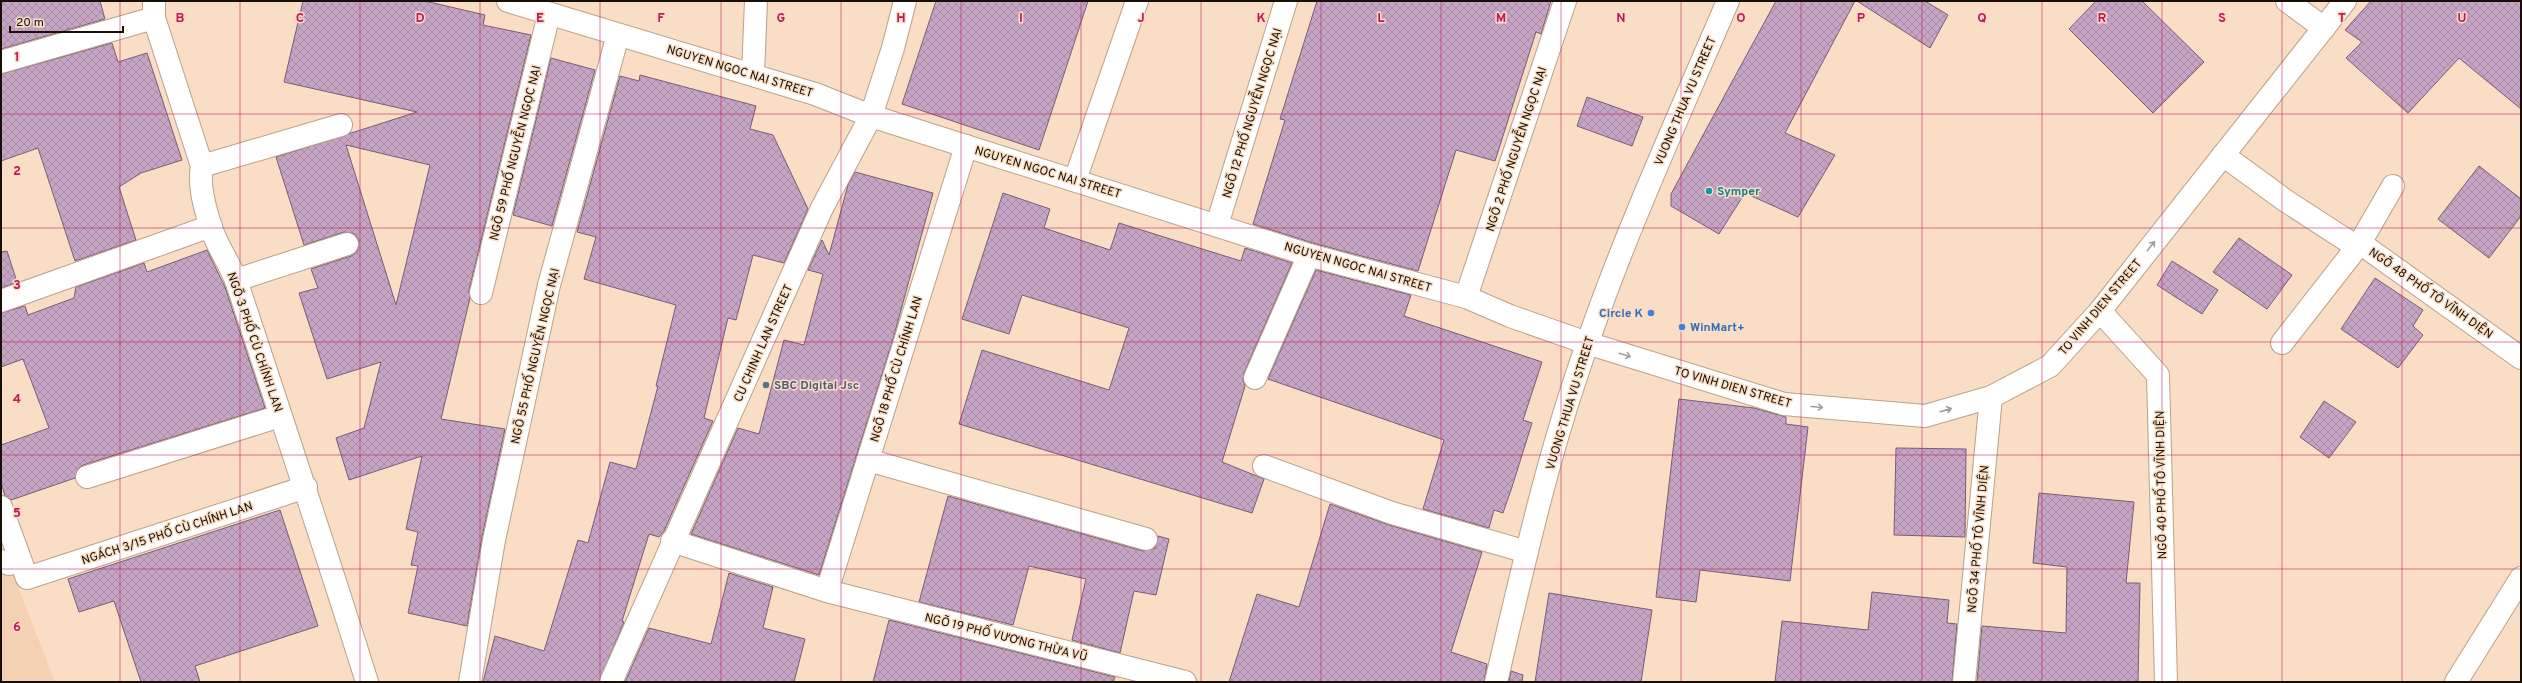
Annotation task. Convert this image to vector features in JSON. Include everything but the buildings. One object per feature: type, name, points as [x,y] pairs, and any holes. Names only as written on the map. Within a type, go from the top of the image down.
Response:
[{"type":"street","name":"NGUYEN NGOC NAI STREET","points":[[508,1],[753,74],[815,94],[871,116],[1309,255],[1466,297],[1510,316],[1587,343]]},
{"type":"street","points":[[753,74],[756,1]]},
{"type":"street","name":"CU CHINH LAN STREET","points":[[611,682],[672,541],[738,400],[822,208],[871,116],[894,48],[905,1]]},
{"type":"street","points":[[1075,180],[1137,1]]},
{"type":"street","name":"NGÕ 12 PHỐ NGUYỄN NGỌC NẠI","points":[[1217,225],[1286,1]]},
{"type":"street","name":"NGÕ 2 PHỐ NGUYỄN NGỌC NẠI","points":[[1466,297],[1565,1]]},
{"type":"street","name":"VUONG THUA VU STREET","points":[[1496,682],[1527,552],[1575,379],[1587,343],[1618,258],[1728,1]]},
{"type":"street","points":[[2287,1],[2324,28]]},
{"type":"street","name":"TO VINH DIEN STREET","points":[[1587,343],[1784,404],[1926,416],[1991,397],[2050,366],[2100,311],[2345,1]]},
{"type":"street","points":[[1,62],[154,9]]},
{"type":"street","name":"NGÕ 3 PHỐ CÙ CHÍNH LAN","points":[[154,9],[202,166],[199,179],[211,226],[236,280],[280,416],[306,487],[367,682]]},
{"type":"street","name":"NGÕ 59 PHỐ NGUYỄN NGỌC NẠI","points":[[481,293],[550,14]]},
{"type":"street","name":"NGÕ 55 PHỐ NGUYỄN NGỌC NẠI","points":[[470,682],[494,540],[549,285],[618,35]]},
{"type":"street","points":[[202,166],[341,125]]},
{"type":"street","name":"NGÕ 18 PHỐ CÙ CHÍNH LAN","points":[[827,592],[966,146]]},
{"type":"street","name":"NGÕ 48 PHỐ TÔ VĨNH DIỆN","points":[[2223,155],[2286,201],[2358,245],[2521,358]]},
{"type":"street","points":[[2282,343],[2358,245],[2393,186]]},
{"type":"street","points":[[1,301],[211,226]]},
{"type":"street","points":[[236,280],[347,244]]},
{"type":"street","points":[[1254,378],[1309,255]]},
{"type":"street","name":"NGÕ 40 PHỐ TÔ VĨNH DIỆN","points":[[2100,311],[2158,375],[2166,682]]},
{"type":"street","name":"NGÕ 34 PHỐ TÔ VĨNH DIỆN","points":[[1964,682],[1991,397]]},
{"type":"street","points":[[87,477],[280,416]]},
{"type":"street","points":[[868,460],[1146,539]]},
{"type":"street","points":[[1264,466],[1392,513],[1527,552]]},
{"type":"street","name":"NGÁCH 3/15 PHỐ CÙ CHÍNH LAN","points":[[1,507],[27,578],[306,487]]},
{"type":"street","name":"NGÕ 19 PHỐ VƯƠNG THỪA VŨ","points":[[672,541],[827,592],[1185,682]]},
{"type":"street","points":[[2456,682],[2519,586]]},
{"type":"shaded area","points":[[1,545],[9,564],[55,682],[1,682]]},
{"type":"place","name":"Symper","points":[[1709,191]]},
{"type":"place","name":"Circle K","points":[[1651,313]]},
{"type":"place","name":"WinMart+","points":[[1682,327]]},
{"type":"place","name":"SBC Digital Jsc","points":[[766,385]]}]
